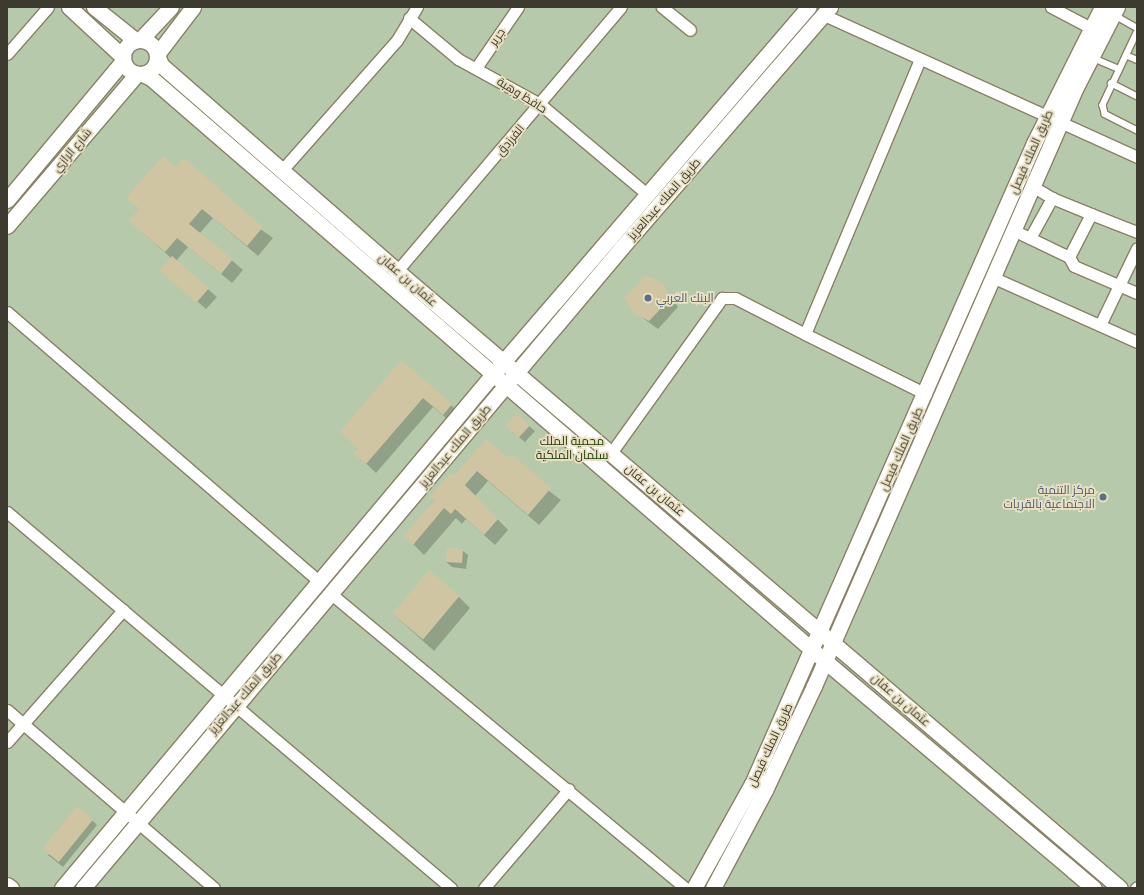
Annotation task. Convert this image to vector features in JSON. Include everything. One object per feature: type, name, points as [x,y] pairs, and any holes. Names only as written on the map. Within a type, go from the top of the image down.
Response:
[{"type":"street","points":[[7,54],[48,7]]},
{"type":"street","points":[[69,7],[140,74],[155,66],[158,55],[193,7]]},
{"type":"street","points":[[94,7],[138,40],[150,42],[158,55]]},
{"type":"street","points":[[123,59],[125,48],[138,40],[171,7]]},
{"type":"street","points":[[283,169],[397,40],[417,7]]},
{"type":"street","name":"جرير","points":[[476,68],[518,7]]},
{"type":"street","name":"الفرزدق","points":[[397,271],[621,7]]},
{"type":"street","points":[[662,7],[690,30]]},
{"type":"street","name":"طريق الملك عبدالعزيز","points":[[62,888],[131,816],[229,700],[319,581],[504,361],[808,7]]},
{"type":"street","points":[[1051,7],[1091,28]]},
{"type":"street","name":"طريق الملك فيصل","points":[[694,888],[752,784],[814,648],[820,630],[926,394],[1046,117],[1091,28],[1111,10]]},
{"type":"street","name":"طريق الملك فيصل","points":[[713,888],[765,790],[825,661],[992,277],[1111,10]]},
{"type":"street","points":[[827,11],[920,59],[1137,157]]},
{"type":"street","name":"طريق الملك عبدالعزيز","points":[[229,700],[330,593],[518,374],[622,246],[827,11]]},
{"type":"street","name":"حافظ وهبة","points":[[409,18],[458,59],[540,104],[648,195]]},
{"type":"street","name":"عثمان بن عفان","points":[[158,55],[161,65],[283,169],[397,271],[820,630],[1120,888]]},
{"type":"street","name":"شارع الرازي","points":[[7,200],[123,59]]},
{"type":"street","points":[[805,334],[920,59]]},
{"type":"street","name":"شارع الرازي","points":[[7,226],[140,74]]},
{"type":"street","name":"عثمان بن عفان","points":[[140,74],[151,78],[493,374],[814,648],[825,661],[1094,888]]},
{"type":"street","points":[[1032,186],[1052,198],[1137,232]]},
{"type":"street","points":[[1030,238],[1052,198]]},
{"type":"street","points":[[1068,258],[1091,214]]},
{"type":"street","points":[[1013,230],[1068,258],[1074,266],[1137,293]]},
{"type":"street","points":[[1100,325],[1137,248]]},
{"type":"street","points":[[992,277],[1137,342]]},
{"type":"street","points":[[611,453],[722,298],[735,298],[926,394]]},
{"type":"street","points":[[7,312],[319,581]]},
{"type":"street","points":[[7,512],[451,888]]},
{"type":"street","points":[[330,593],[569,790],[685,888]]},
{"type":"street","points":[[7,742],[123,610]]},
{"type":"street","points":[[7,710],[214,888]]},
{"type":"street","points":[[484,888],[569,790]]},
{"type":"street","name":"طريق الملك عبدالعزيز","points":[[83,888],[131,816]]},
{"type":"street","points":[[7,885],[11,888]]},
{"type":"lane","points":[[1111,10],[1137,28]]},
{"type":"lane","points":[[1137,33],[1111,83],[1103,105],[1105,114],[1137,130]]},
{"type":"lane","points":[[1126,55],[1137,60]]},
{"type":"lane","points":[[1091,57],[1119,69]]},
{"type":"lane","points":[[1111,83],[1137,96]]},
{"type":"green space","name":"محمية الملك سلمان الملكية","points":[[7,7],[1137,7],[1137,888],[7,888]]},
{"type":"building","points":[[163,156],[176,167],[184,158],[263,227],[247,246],[202,209],[189,224],[233,259],[221,274],[177,238],[165,252],[129,221],[139,209],[126,198]]},
{"type":"building","points":[[172,256],[209,288],[197,302],[160,270]]},
{"type":"building","name":"البنك العربي","points":[[646,275],[662,283],[671,298],[649,321],[635,314],[624,298]]},
{"type":"building","points":[[401,360],[452,404],[443,415],[423,398],[366,464],[353,453],[358,448],[340,432]]},
{"type":"building","points":[[517,413],[530,425],[519,438],[505,425]]},
{"type":"building","points":[[486,439],[508,458],[511,454],[551,488],[528,515],[477,471],[465,485],[498,519],[484,535],[455,509],[451,514],[444,508],[413,545],[403,536],[435,500],[430,496],[451,473],[454,476]]},
{"type":"building","points":[[447,548],[463,549],[462,563],[446,562]]},
{"type":"building","points":[[429,570],[460,596],[423,639],[392,614]]},
{"type":"building","points":[[77,806],[93,819],[59,862],[42,849]]},
{"type":"place","name":"البنك العربي","points":[[648,298]]},
{"type":"place","name":"مركز التنمية الاجتماعية بالقريات","points":[[1103,497]]}]
